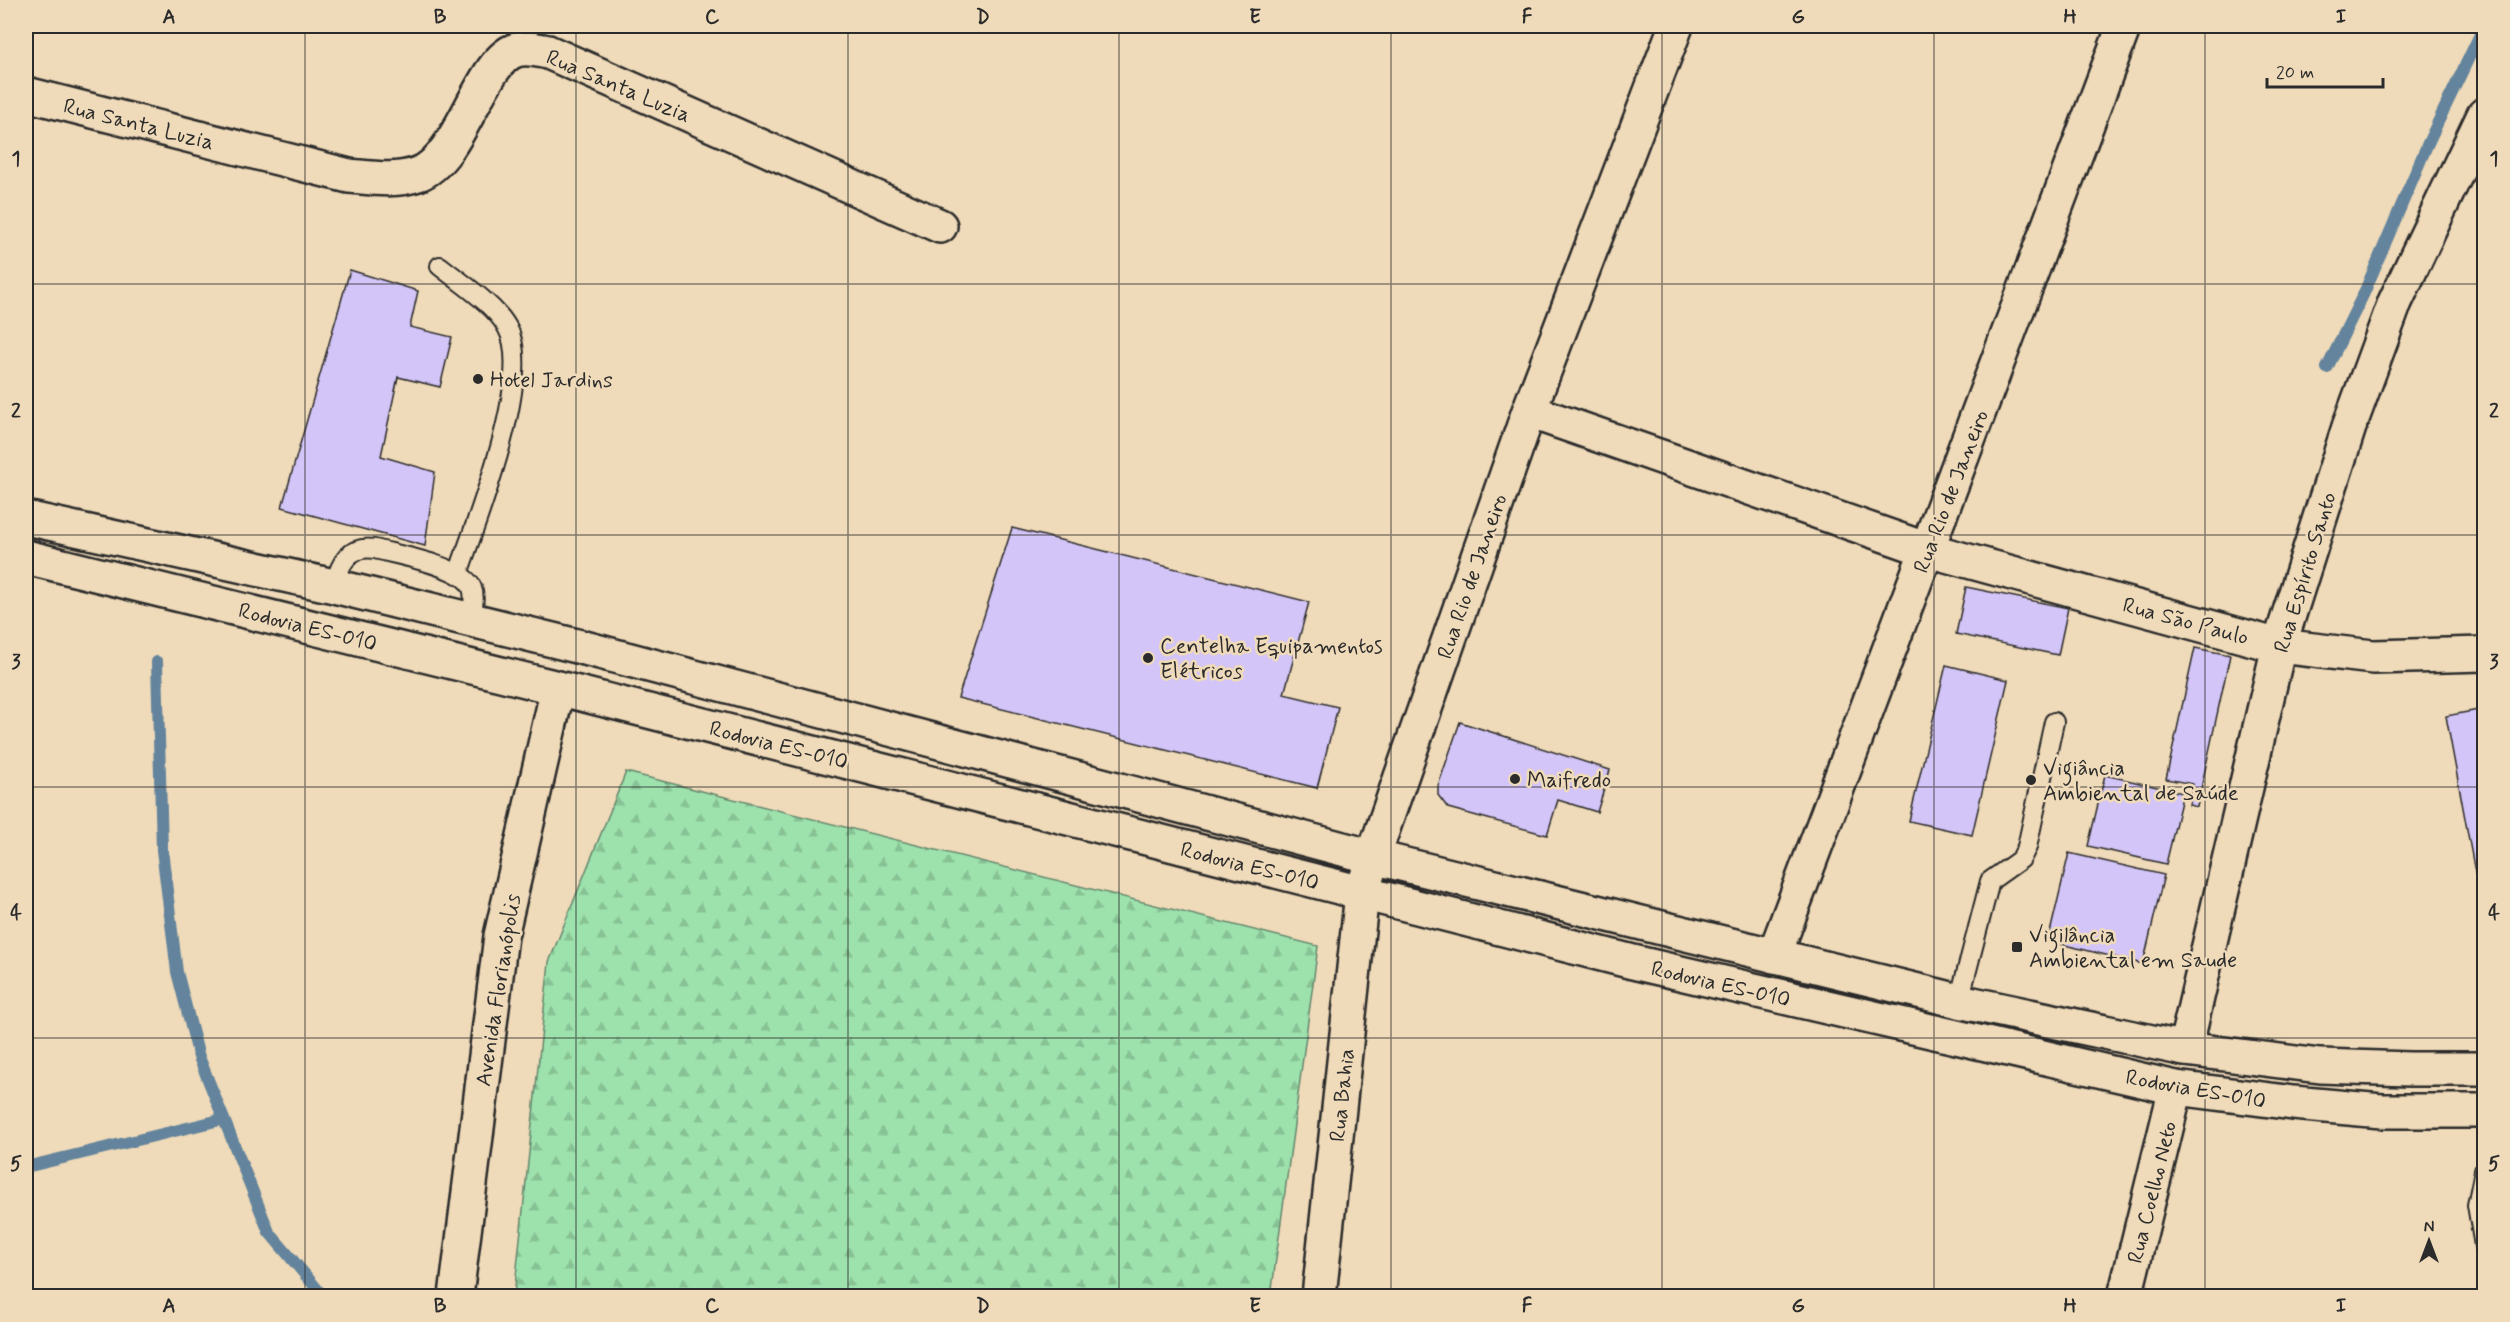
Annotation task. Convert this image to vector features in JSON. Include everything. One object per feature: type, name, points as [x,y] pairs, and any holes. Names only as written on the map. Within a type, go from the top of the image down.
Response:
[{"type":"street","name":"Rua Rio de Janeiro","points":[[1362,893],[1372,857],[1529,411],[1676,26]]},
{"type":"street","name":"Rua Rio de Janeiro","points":[[1774,956],[2124,26]]},
{"type":"street","name":"Rua Santa Luzia","points":[[26,94],[349,176],[398,179],[420,173],[438,160],[499,61],[515,50],[527,48],[548,52],[940,226]]},
{"type":"street","name":"Rua Espírito Santo","points":[[2185,1049],[2280,646],[2349,427],[2395,302],[2484,115]]},
{"type":"street","name":"Rua São Paulo","points":[[1529,411],[1928,550],[2280,646],[2373,657],[2484,654]]},
{"type":"street","name":"Rodovia ES-010","points":[[26,518],[334,586],[593,650],[1372,857],[1959,1001],[2185,1049],[2320,1066],[2410,1070],[2484,1069]]},
{"type":"street","name":"Rodovia ES-010","points":[[26,557],[558,688],[1633,962],[2176,1088],[2293,1103],[2382,1111],[2484,1111]]},
{"type":"street","name":"Avenida Florianópolis","points":[[456,1296],[501,936],[558,688]]},
{"type":"street","name":"Rua Bahia","points":[[1319,1296],[1362,893]]},
{"type":"street","name":"Rua Coelho Neto","points":[[2126,1296],[2176,1088]]},
{"type":"lane","points":[[440,266],[496,312],[508,328],[516,364],[509,416],[458,574]]},
{"type":"lane","points":[[334,586],[341,564],[346,557],[351,552],[366,548],[451,570],[466,579],[473,591],[470,620]]},
{"type":"lane","points":[[1959,1001],[1990,881],[2021,859],[2027,847],[2054,722]]},
{"type":"lane","points":[[2484,1171],[2477,1205],[2484,1246]]},
{"type":"green space","points":[[626,772],[1318,946],[1271,1296],[514,1296],[549,962]]},
{"type":"building","points":[[350,270],[418,291],[410,327],[452,337],[440,387],[398,377],[381,456],[435,472],[425,546],[282,507]]},
{"type":"building","points":[[1012,528],[1309,602],[1284,694],[1338,707],[1317,788],[958,698]]},
{"type":"building","points":[[1966,587],[2068,608],[2058,655],[1956,634]]},
{"type":"building","points":[[2195,648],[2230,655],[2197,807],[2189,805],[2193,784],[2166,779]]},
{"type":"building","points":[[1946,665],[2008,680],[1972,835],[1909,821]]},
{"type":"building","points":[[2484,709],[2484,921],[2446,716]]},
{"type":"building","points":[[1460,722],[1610,770],[1597,812],[1558,800],[1547,835],[1448,808],[1438,795],[1438,786]]},
{"type":"building","points":[[2105,775],[2183,793],[2166,864],[2088,846]]},
{"type":"building","points":[[2069,853],[2164,875],[2143,964],[2048,941]]},
{"type":"waterway","points":[[2327,368],[2364,293],[2428,143],[2484,26]]},
{"type":"waterway","points":[[157,662],[162,850],[177,972],[199,1057],[269,1232],[323,1296]]},
{"type":"waterway","points":[[26,1167],[224,1119]]},
{"type":"place","name":"Hotel Jardins","points":[[478,379]]},
{"type":"place","name":"Centelha Equipamentos Elétricos","points":[[1148,658]]},
{"type":"place","name":"Maifredo","points":[[1515,779]]},
{"type":"place","name":"Vigiância Ambiental de Saúde","points":[[2031,780]]},
{"type":"place","name":"Vigilância Ambiental em Saude","points":[[2017,947]]}]
